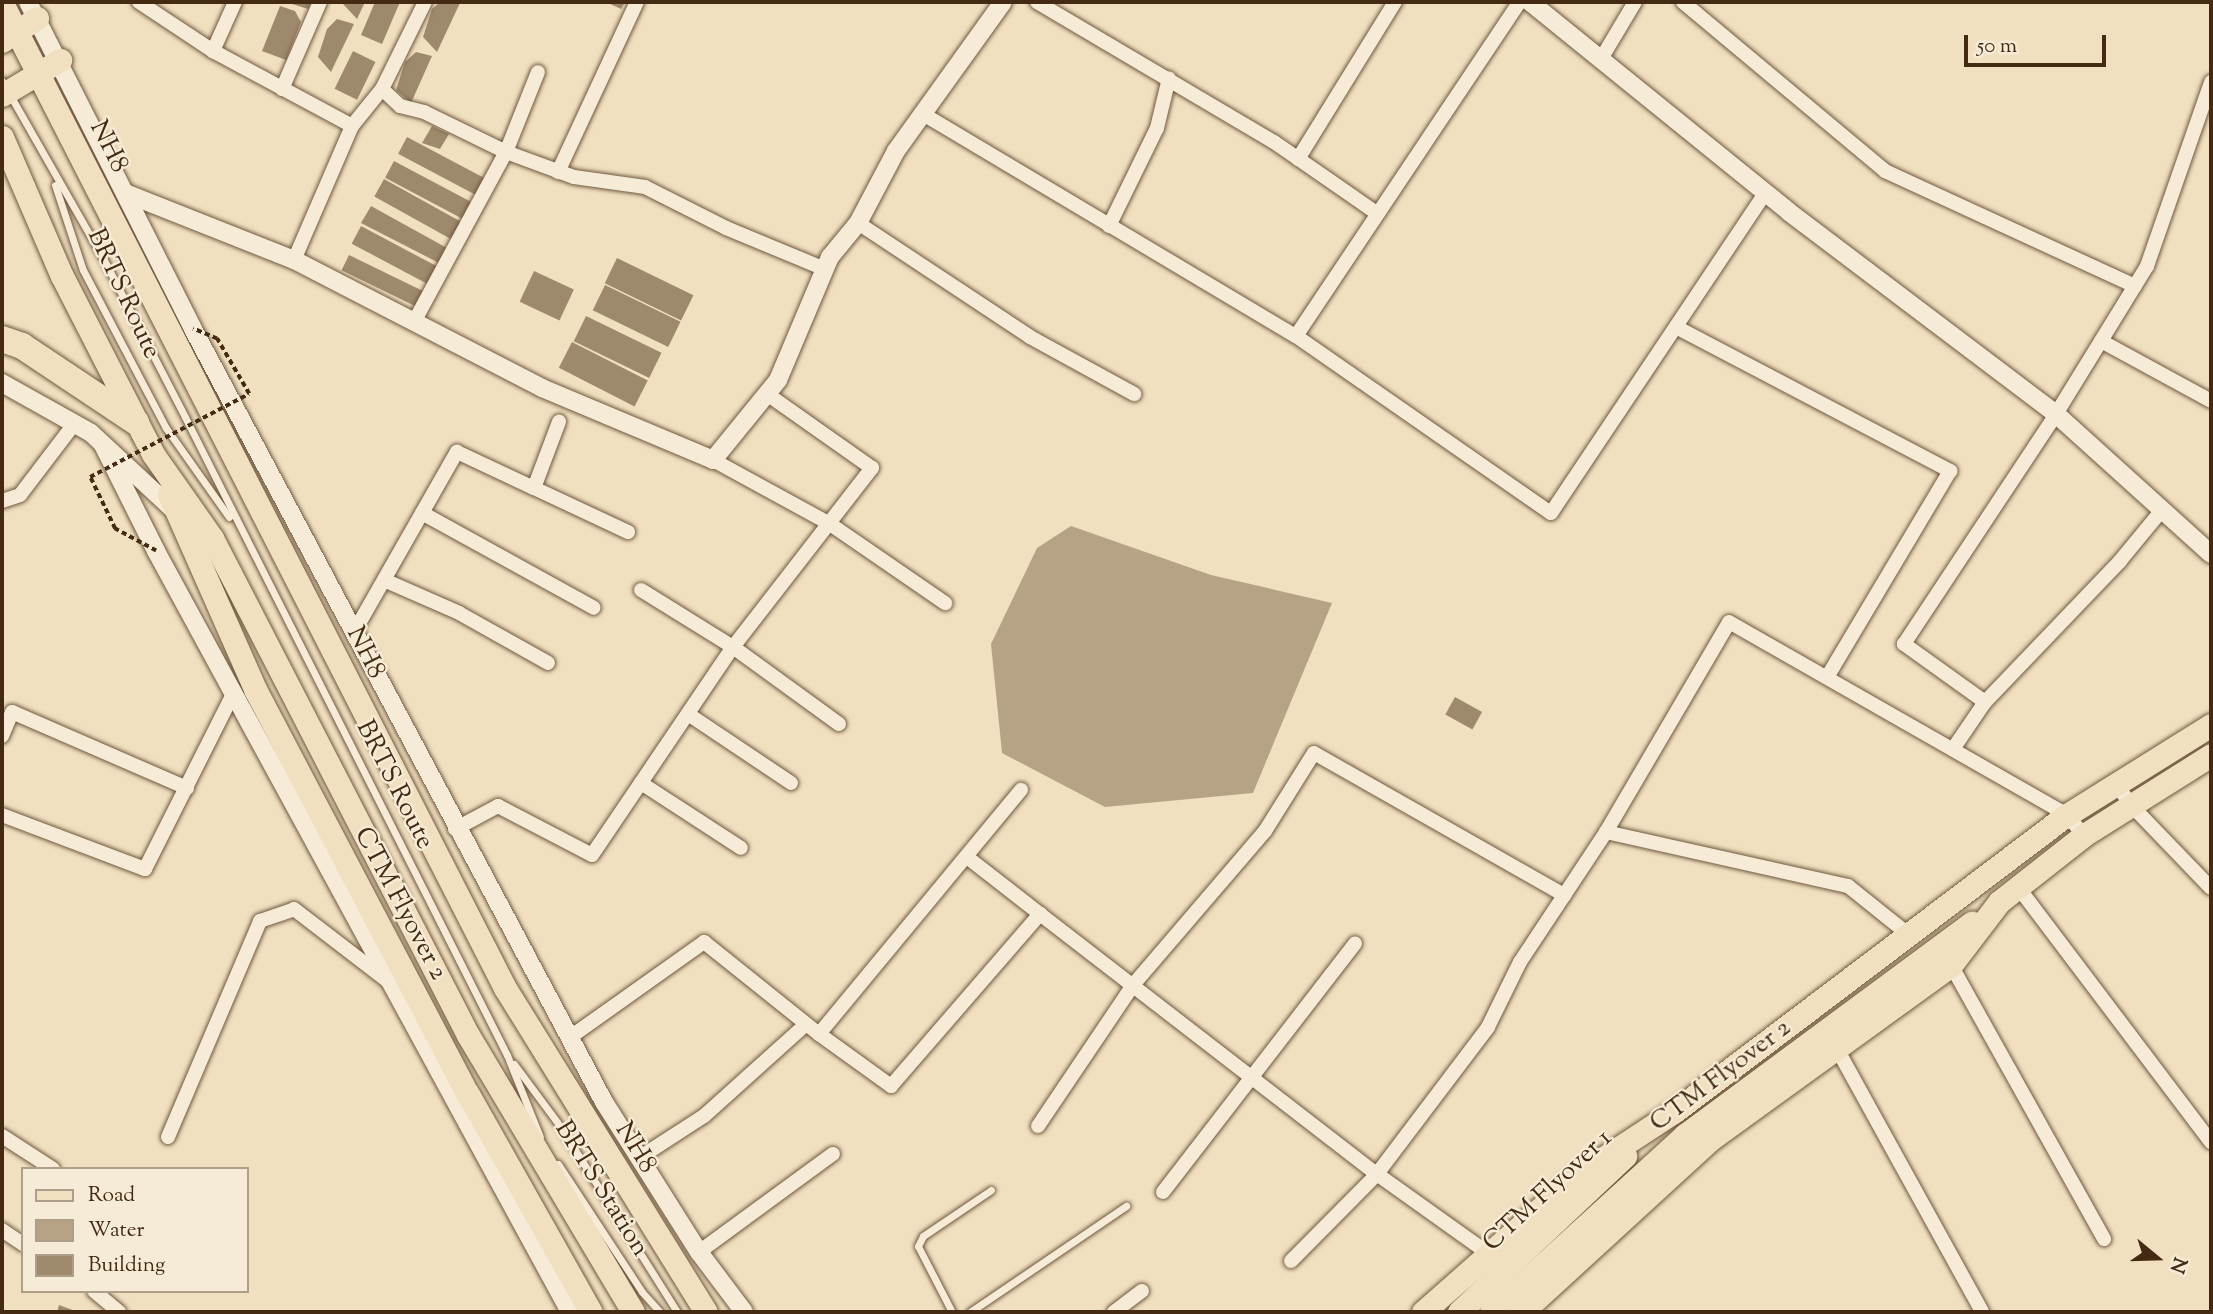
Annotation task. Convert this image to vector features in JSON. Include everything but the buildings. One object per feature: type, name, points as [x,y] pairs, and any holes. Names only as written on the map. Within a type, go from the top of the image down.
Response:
[{"type":"highway","points":[[2,339],[22,346],[136,422]]},
{"type":"main road","name":"NH8","points":[[2,2],[9,36],[38,72],[501,981],[706,1312]]},
{"type":"main road","points":[[9,36],[33,10]]},
{"type":"main road","points":[[4,89],[60,60]]},
{"type":"main road","points":[[2,137],[62,276],[153,454],[212,538],[468,1035],[633,1312]]},
{"type":"main road","name":"CTM Flyover 2","points":[[153,454],[237,647],[468,1094],[591,1312]]},
{"type":"main road","points":[[1423,1312],[1581,1172],[1675,1111],[2067,815],[2209,730]]},
{"type":"main road","points":[[1522,1312],[1711,1139],[1836,1047],[1948,955],[1999,902],[2084,835],[2211,755]]},
{"type":"main road","name":"CTM Flyover 2","points":[[1491,1312],[1685,1135],[1948,955]]},
{"type":"main road","name":"CTM Flyover 1","points":[[1459,1312],[1675,1111]]},
{"type":"street","points":[[139,2],[213,51],[352,126]]},
{"type":"street","points":[[213,51],[235,2]]},
{"type":"street","points":[[282,89],[320,2]]},
{"type":"street","points":[[294,260],[352,126],[382,89],[425,2]]},
{"type":"street","points":[[558,172],[638,2]]},
{"type":"street","points":[[713,460],[778,380],[825,269],[858,223],[896,151],[1003,2]]},
{"type":"street","points":[[1037,2],[1169,78],[1298,159],[1378,214]]},
{"type":"street","points":[[1298,159],[1395,2]]},
{"type":"street","points":[[1296,336],[1520,2]]},
{"type":"street","points":[[1531,2],[1765,193],[2056,414],[2211,554]]},
{"type":"street","points":[[1601,59],[1635,2]]},
{"type":"street","points":[[1683,2],[1885,171],[2135,286]]},
{"type":"street","points":[[33,10],[193,329],[455,829],[569,1038],[639,1158],[699,1252],[744,1312]]},
{"type":"street","points":[[414,322],[506,152],[538,72]]},
{"type":"street","points":[[1109,226],[1157,128],[1169,78]]},
{"type":"street","points":[[1985,702],[1904,644],[2056,414],[2147,265],[2211,82]]},
{"type":"street","points":[[382,89],[400,106],[424,112],[506,152],[558,172],[645,187],[726,228],[825,269]]},
{"type":"street","points":[[923,114],[1296,336],[1550,513],[1765,193]]},
{"type":"street","points":[[125,193],[294,260],[542,388],[713,460],[830,524],[945,603]]},
{"type":"street","points":[[858,223],[1030,337],[1134,394]]},
{"type":"street","points":[[1676,327],[1950,471],[1826,677]]},
{"type":"street","points":[[2101,341],[2211,401]]},
{"type":"street","points":[[2,383],[74,424],[103,445],[177,514]]},
{"type":"street","points":[[455,829],[498,806],[592,855],[733,647],[872,468],[767,394]]},
{"type":"street","points":[[534,488],[559,422]]},
{"type":"street","points":[[2,501],[20,495],[74,424]]},
{"type":"street","points":[[103,445],[233,694],[570,1312]]},
{"type":"street","points":[[353,634],[457,452],[628,532]]},
{"type":"street","points":[[1953,749],[1985,702],[2120,561],[2162,510]]},
{"type":"street","points":[[422,513],[594,608]]},
{"type":"street","points":[[384,580],[459,613],[548,663]]},
{"type":"street","points":[[640,590],[733,647],[839,724]]},
{"type":"street","points":[[1291,1261],[1377,1174],[1488,1027],[1520,962],[1606,832],[1729,622],[2067,815],[2084,835]]},
{"type":"street","points":[[2,815],[145,869],[233,694]]},
{"type":"street","points":[[2,736],[12,712],[187,788]]},
{"type":"street","points":[[688,714],[791,783]]},
{"type":"street","points":[[1038,1126],[1133,985],[1265,831],[1314,753],[1564,895]]},
{"type":"street","points":[[641,783],[741,848]]},
{"type":"street","points":[[2116,784],[2131,805],[2211,888]]},
{"type":"street","points":[[819,1034],[1021,790]]},
{"type":"street","points":[[1606,832],[1848,886],[1908,934]]},
{"type":"street","points":[[967,857],[1377,1174],[1489,1254]]},
{"type":"street","points":[[2018,887],[2211,1142]]},
{"type":"street","points":[[168,1137],[260,921],[294,908],[388,981]]},
{"type":"street","points":[[569,1038],[704,942],[806,1024],[891,1086],[1040,914]]},
{"type":"street","points":[[1163,1192],[1355,944]]},
{"type":"street","points":[[1948,955],[2104,1239]]},
{"type":"street","points":[[501,981],[530,965]]},
{"type":"street","points":[[639,1158],[704,1116],[806,1024]]},
{"type":"street","points":[[1836,1047],[1983,1312]]},
{"type":"street","points":[[2,1136],[50,1167]]},
{"type":"street","points":[[699,1252],[833,1154]]},
{"type":"street","points":[[2,1230],[21,1243]]},
{"type":"street","points":[[1114,1312],[1142,1291]]},
{"type":"street","points":[[96,1293],[116,1311]]},
{"type":"lane","name":"BRTS Route","points":[[4,89],[103,258],[507,1055]]},
{"type":"lane","name":"BRTS Route","points":[[50,171],[83,270],[166,428],[241,534]]},
{"type":"lane","name":"BRTS Station","points":[[507,1055],[542,1140],[642,1292],[660,1312]]},
{"type":"lane","name":"BRTS Station","points":[[507,1055],[559,1126],[677,1312]]},
{"type":"lane","points":[[952,1312],[918,1246],[923,1236],[991,1190]]},
{"type":"lane","points":[[970,1312],[1126,1206]]},
{"type":"path","points":[[156,551],[115,529],[90,477],[249,394],[216,339],[193,329]]},
{"type":"water","points":[[1071,526],[1211,575],[1332,603],[1253,793],[1105,807],[1002,753],[991,644],[1037,548]]}]
